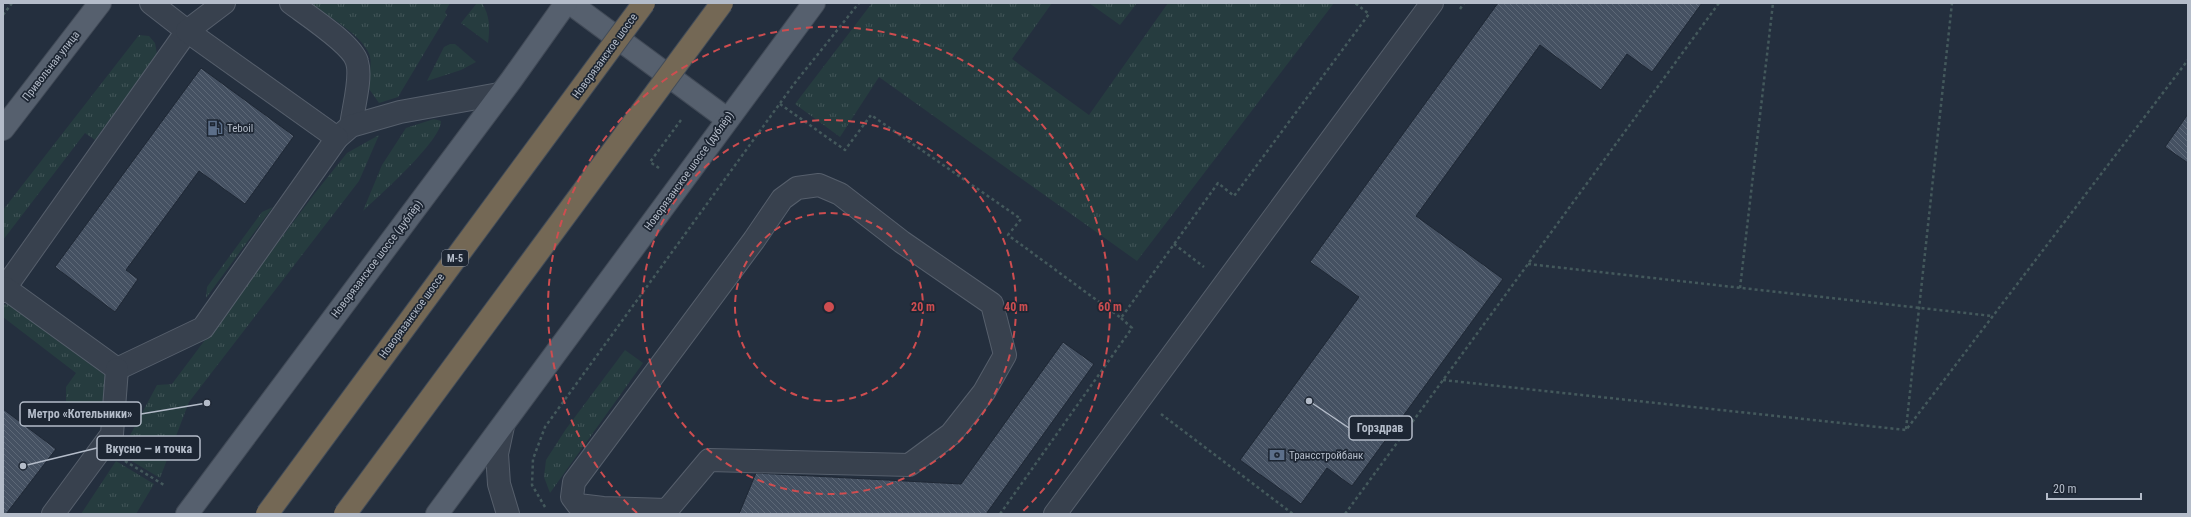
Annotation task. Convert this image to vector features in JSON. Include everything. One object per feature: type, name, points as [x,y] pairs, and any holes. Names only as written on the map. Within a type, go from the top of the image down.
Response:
[{"type":"highway","name":"Новорязанское шоссе","points":[[266,514],[644,3]]},
{"type":"highway","points":[[345,514],[722,3]]},
{"type":"main road","name":"Привольная улица","points":[[3,129],[100,3]]},
{"type":"main road","name":"Новорязанское шоссе (дублёр)","points":[[186,514],[566,3]]},
{"type":"main road","points":[[570,3],[727,119]]},
{"type":"main road","name":"Новорязанское шоссе (дублёр)","points":[[437,514],[814,3]]},
{"type":"street","points":[[151,3],[187,31],[344,132]]},
{"type":"street","points":[[117,369],[4,288],[187,31],[224,3]]},
{"type":"street","points":[[117,369],[203,328],[344,132],[357,81],[357,62],[352,50],[291,3]]},
{"type":"street","points":[[1055,514],[1432,3]]},
{"type":"street","points":[[344,132],[400,112],[499,94]]},
{"type":"street","points":[[819,185],[840,194],[902,242],[992,304],[1005,356],[984,392],[951,434],[909,465],[709,460],[666,512],[578,505],[572,497],[574,482],[749,247],[782,199],[797,188],[819,185]]},
{"type":"street","points":[[53,514],[112,434],[117,369]]},
{"type":"street","points":[[503,426],[496,454],[499,484],[508,514]]},
{"type":"path","points":[[3,14],[12,3]]},
{"type":"path","points":[[546,508],[532,485],[533,459],[545,427],[780,104],[859,3]]},
{"type":"path","points":[[1121,318],[1218,183],[1234,196],[1369,14],[1355,3]]},
{"type":"path","points":[[1459,9],[1464,3]]},
{"type":"path","points":[[1345,514],[1719,3]]},
{"type":"path","points":[[1740,288],[1772,3]]},
{"type":"path","points":[[1906,430],[1952,3]]},
{"type":"path","points":[[1906,430],[2188,60]]},
{"type":"path","points":[[780,104],[845,150],[871,116],[1021,219],[1008,236],[1121,318],[1132,328],[1000,514]]},
{"type":"path","points":[[1528,264],[1993,316]]},
{"type":"path","points":[[1443,380],[1906,430]]},
{"type":"path","points":[[1158,412],[1293,514]]},
{"type":"path","points":[[102,447],[164,486]]},
{"type":"green space","points":[[309,3],[450,3],[445,12],[447,15],[398,97],[379,103],[367,86],[370,58],[367,50],[349,30]]},
{"type":"green space","points":[[477,3],[482,3],[488,17],[488,43],[461,23]]},
{"type":"green space","points":[[872,3],[1052,3],[1012,59],[1089,115],[1168,3],[1334,3],[1137,261],[879,77],[840,137],[795,104]]},
{"type":"green space","points":[[1089,3],[1137,3],[1120,25]]},
{"type":"green space","points":[[139,35],[149,36],[155,43],[157,54],[95,140],[85,133],[3,240],[3,210]]},
{"type":"green space","points":[[450,44],[455,44],[476,62],[461,70],[427,81],[444,47]]},
{"type":"green space","points":[[434,119],[441,121],[439,130],[421,154],[363,211],[382,165],[406,128]]},
{"type":"green space","points":[[379,135],[359,181],[189,402],[160,478],[120,454],[157,385],[172,384],[315,193],[347,153]]},
{"type":"green space","points":[[273,207],[206,298],[207,287],[262,212]]},
{"type":"green space","points":[[8,304],[105,375],[109,389],[97,408],[89,412],[76,413],[66,402],[66,387],[76,373],[3,317],[3,305]]},
{"type":"green space","points":[[625,350],[643,363],[550,493],[544,477],[546,460],[566,429]]},
{"type":"green space","points":[[116,461],[154,484],[136,514],[81,514]]},
{"type":"building","points":[[1498,3],[1702,3],[1652,72],[1627,54],[1601,90],[1540,45],[1416,216],[1503,279],[1352,486],[1327,468],[1301,504],[1240,460],[1359,297],[1310,262]]},
{"type":"building","points":[[201,68],[294,136],[245,204],[199,171],[126,270],[138,279],[115,312],[55,267]]},
{"type":"building","points":[[2188,114],[2188,163],[2165,147]]},
{"type":"building","points":[[1063,342],[1094,364],[986,514],[739,514],[756,473],[961,484]]},
{"type":"building","points":[[3,409],[56,449],[6,514],[3,514]]},
{"type":"place","name":"Teboil","points":[[215,128]]},
{"type":"place","name":"Горздрав","points":[[1309,401]]},
{"type":"place","name":"Метро «Котельники»","points":[[207,403]]},
{"type":"place","name":"Трансстройбанк","points":[[1277,455]]},
{"type":"place","name":"Вкусно — и точка","points":[[23,466]]}]
